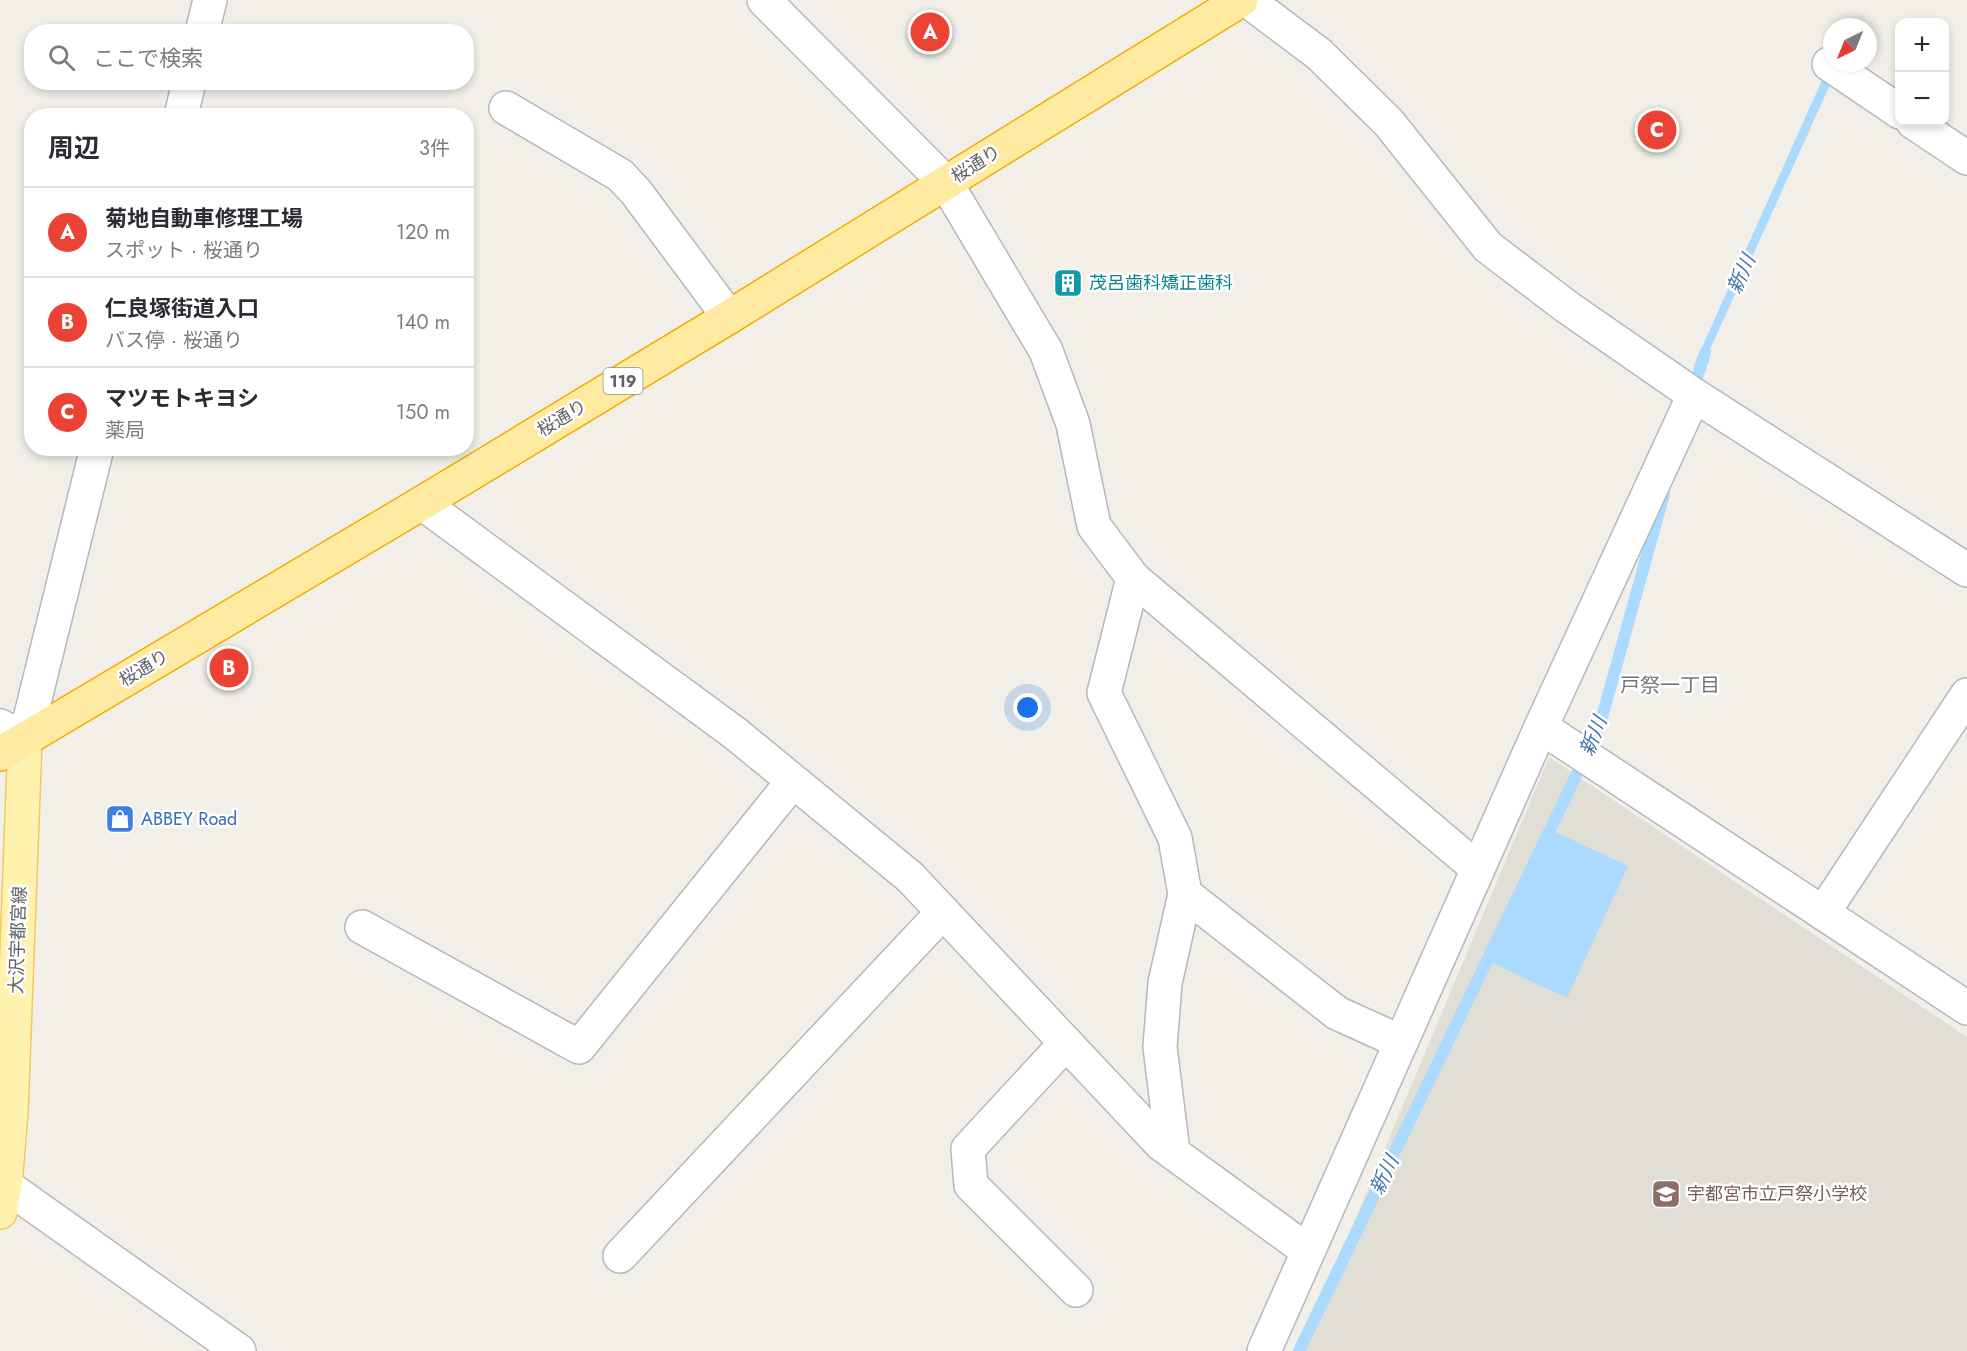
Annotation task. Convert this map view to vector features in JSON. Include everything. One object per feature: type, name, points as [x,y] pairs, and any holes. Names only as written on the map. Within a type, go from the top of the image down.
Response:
[{"type":"highway","name":"桜通り","points":[[8,740],[422,503],[729,317],[1242,0]]},
{"type":"main road","name":"大沢宇都宮線","points":[[2,1199],[6,1110],[8,740]]},
{"type":"street","points":[[204,24],[210,0]]},
{"type":"street","points":[[764,0],[946,183],[1046,351],[1073,424],[1094,526],[1133,578],[1478,869]]},
{"type":"street","points":[[1247,0],[1319,54],[1389,123],[1488,247],[1567,307],[1694,395],[1967,570]]},
{"type":"street","points":[[1841,72],[1895,109]]},
{"type":"street","points":[[183,108],[187,90]]},
{"type":"street","points":[[506,108],[620,175],[636,192],[729,317]]},
{"type":"street","points":[[1919,126],[1967,158]]},
{"type":"street","points":[[1264,1351],[1541,727],[1694,395]]},
{"type":"street","points":[[8,740],[95,456]]},
{"type":"street","points":[[422,503],[736,734],[910,877],[1161,1144],[1308,1251]]},
{"type":"street","points":[[1133,578],[1104,693],[1175,838],[1185,894],[1165,983],[1160,1047],[1173,1152]]},
{"type":"street","points":[[1823,914],[1967,695]]},
{"type":"street","points":[[1541,727],[1967,1008]]},
{"type":"street","points":[[362,927],[579,1047],[794,781]]},
{"type":"street","points":[[1185,894],[1337,1013],[1401,1042]]},
{"type":"street","points":[[620,1256],[943,912]]},
{"type":"street","points":[[1066,1043],[968,1149],[970,1185],[1076,1290]]},
{"type":"street","points":[[2,1199],[239,1351]]},
{"type":"shaded area","name":"宇都宮市立戸祭小学校","points":[[1549,757],[1967,1037],[1967,1351],[1300,1351]]},
{"type":"water","points":[[1826,72],[1836,72],[1702,367],[1694,365]]},
{"type":"water","points":[[1551,830],[1628,866],[1567,998],[1490,962]]},
{"type":"waterway","name":"新川","points":[[1692,393],[1705,353]]},
{"type":"waterway","name":"新川","points":[[1299,1351],[1599,728],[1664,494]]},
{"type":"place","name":"菊地自動車修理工場","points":[[930,32]]},
{"type":"place","name":"マツモトキヨシ","points":[[1657,130]]},
{"type":"place","name":"茂呂歯科矯正歯科","points":[[1068,283]]},
{"type":"place","name":"仁良塚街道入口","points":[[229,668]]},
{"type":"place","name":"ABBEY Road","points":[[120,819]]},
{"type":"place","name":"宇都宮市立戸祭小学校","points":[[1666,1194]]},
{"type":"district","name":"戸祭一丁目","points":[[1670,685]]}]
